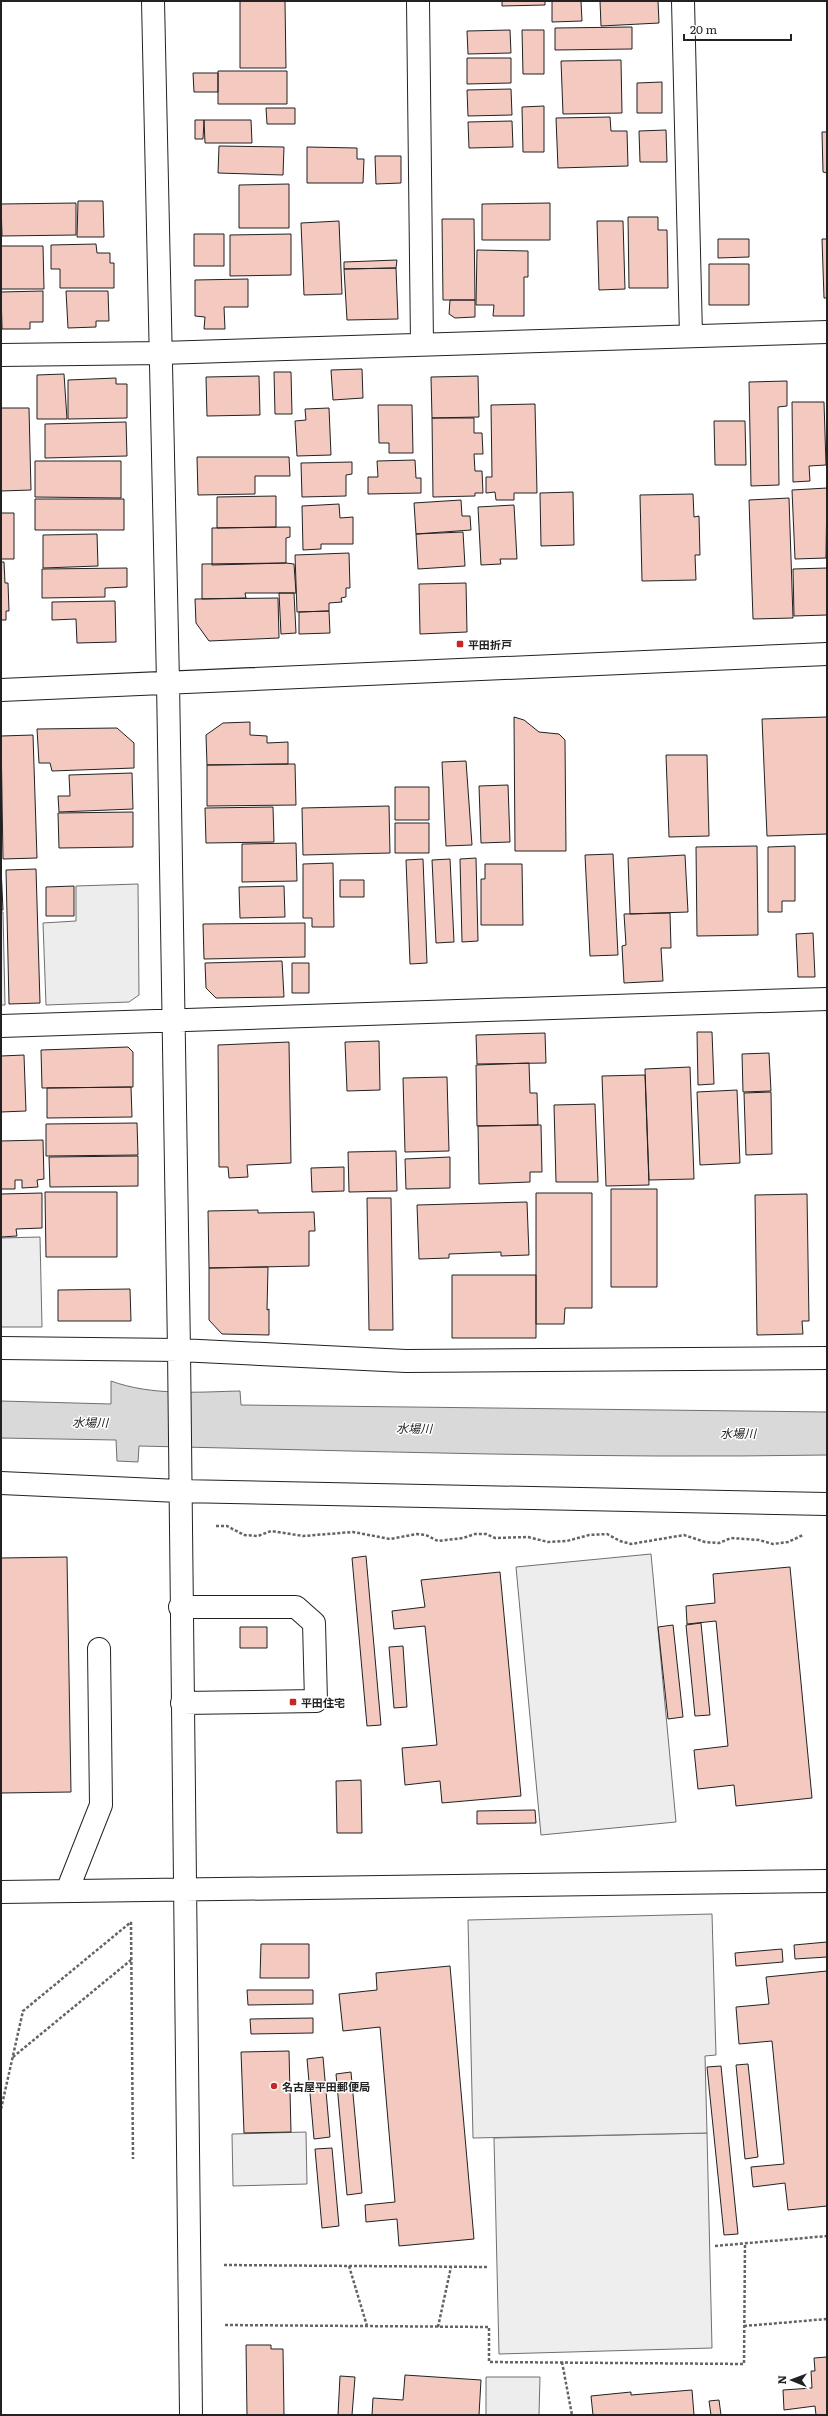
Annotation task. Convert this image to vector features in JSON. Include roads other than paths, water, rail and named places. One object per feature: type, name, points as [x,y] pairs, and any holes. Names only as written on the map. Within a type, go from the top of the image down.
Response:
[{"type":"street","points":[[153,1],[168,682],[179,1360],[180,1607],[190,2415]]},
{"type":"street","points":[[418,1],[422,344]]},
{"type":"street","points":[[683,1],[691,336]]},
{"type":"street","points":[[1,356],[161,353],[827,332]]},
{"type":"street","points":[[1,690],[827,654]]},
{"type":"street","points":[[1,1026],[827,998]]},
{"type":"street","points":[[1,1348],[179,1360],[406,1361],[827,1358]]},
{"type":"street","points":[[1,1483],[179,1481],[827,1504]]},
{"type":"street","points":[[180,1607],[296,1607],[314,1623],[316,1701],[182,1703]]},
{"type":"street","points":[[67,1891],[101,1805],[99,1649]]},
{"type":"street","points":[[1,1892],[827,1881]]},
{"type":"water","name":"水場川","points":[[111,1381],[127,1386],[159,1391],[240,1391],[241,1405],[827,1412],[827,1455],[569,1455],[139,1446],[138,1462],[117,1461],[116,1440],[1,1438],[1,1401],[111,1404]]},
{"type":"place","name":"平田折戸","points":[[460,644]]},
{"type":"place","name":"平田住宅","points":[[293,1702]]},
{"type":"place","name":"名古屋平田郵便局","points":[[274,2086]]}]
